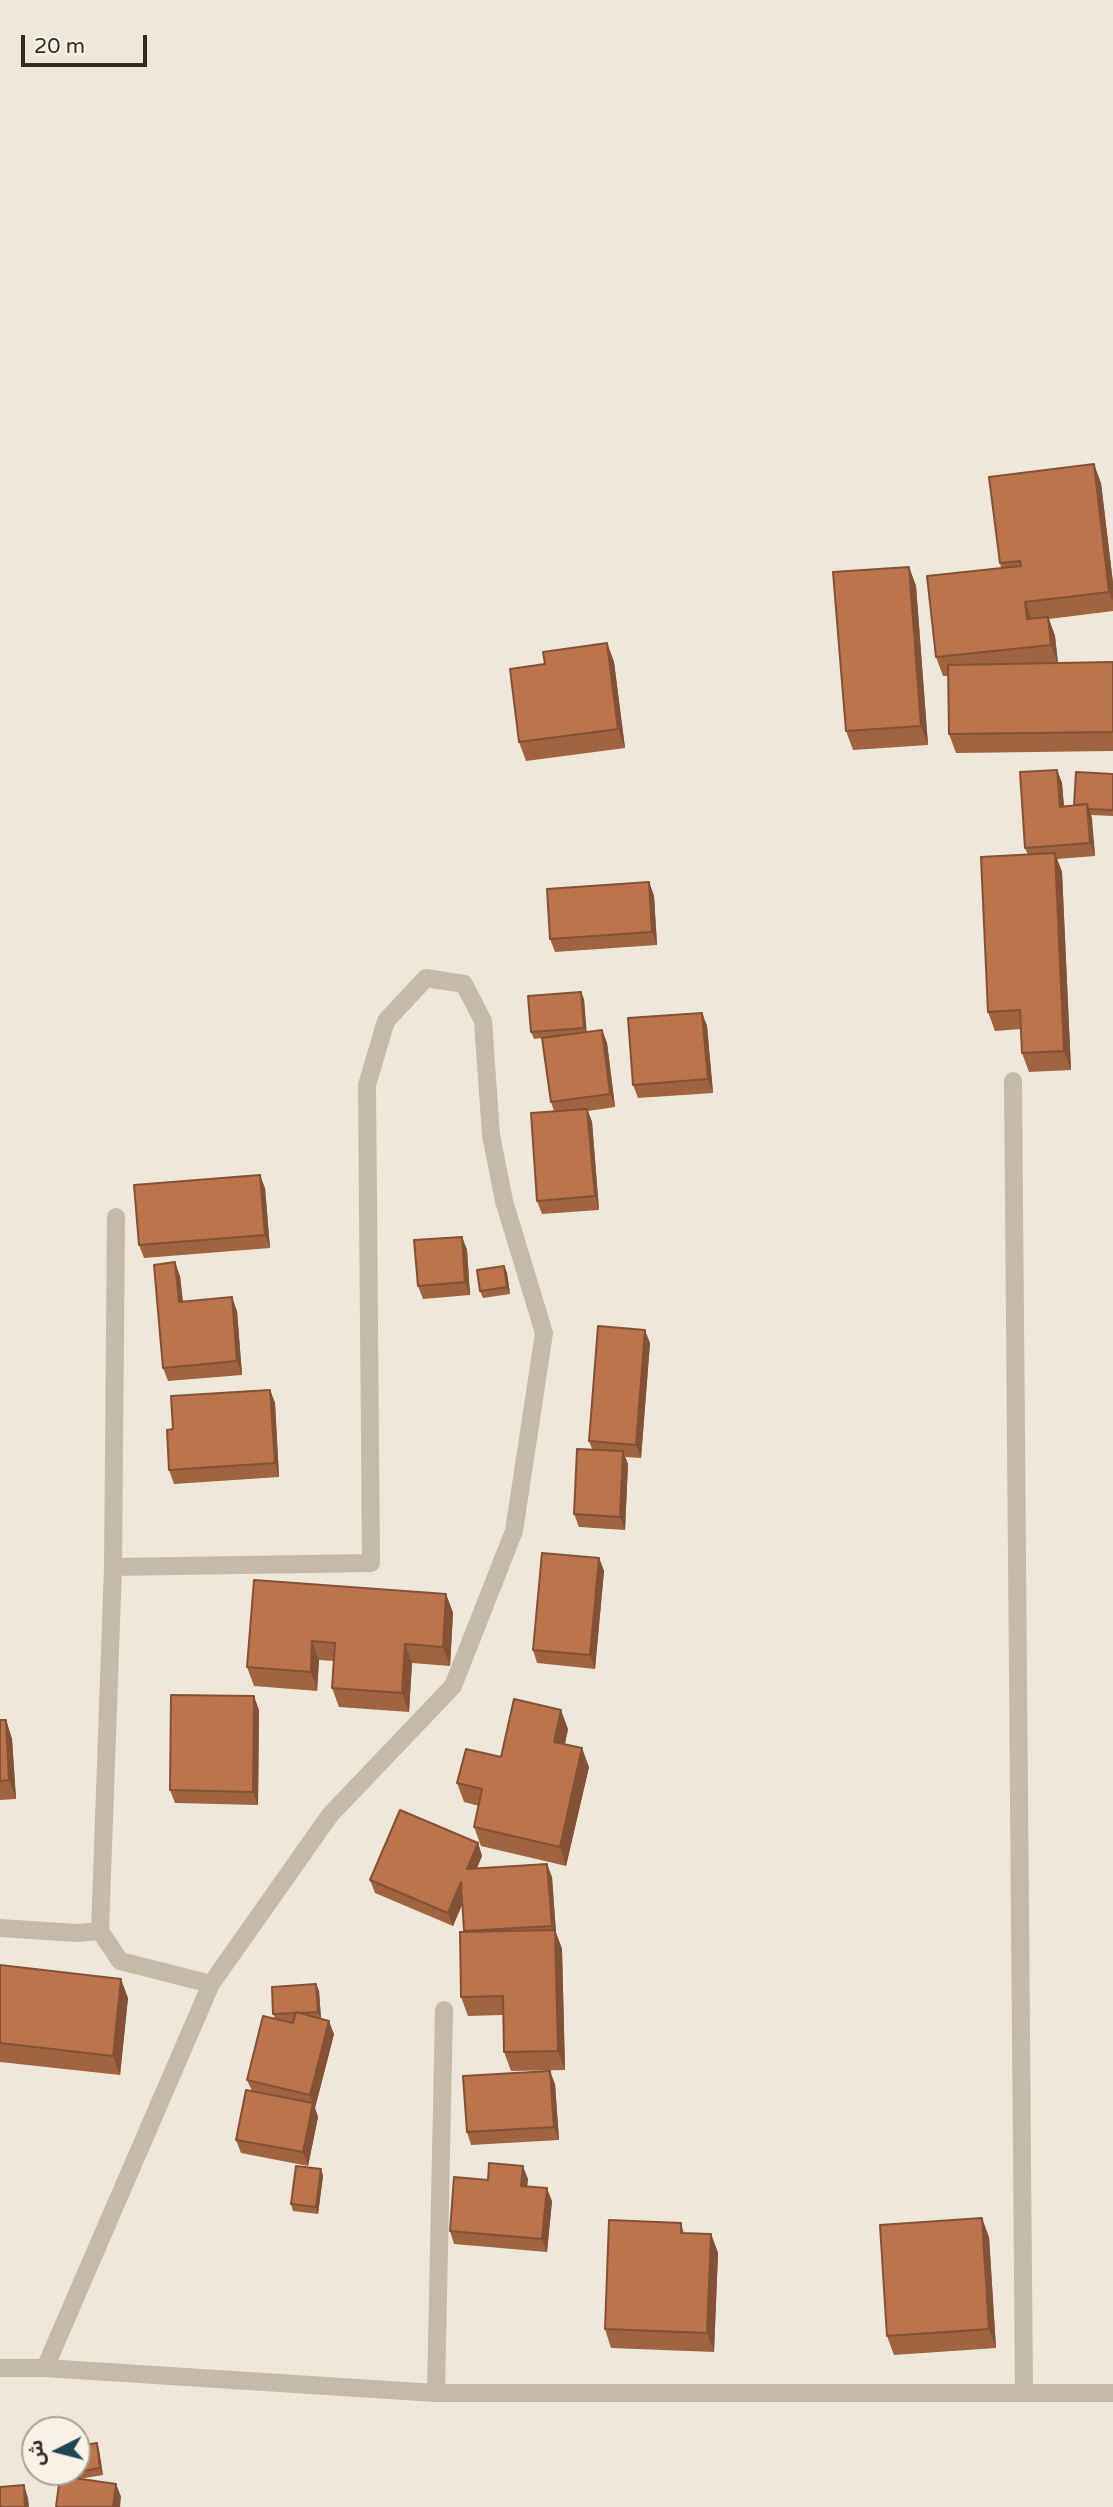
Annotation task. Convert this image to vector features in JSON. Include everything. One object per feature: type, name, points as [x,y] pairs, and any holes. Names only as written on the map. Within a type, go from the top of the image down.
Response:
[{"type":"street","points":[[45,2368],[211,1984],[330,1815],[453,1686],[514,1531],[544,1333],[501,1188],[491,1135],[483,1021],[464,984],[426,978],[386,1021],[367,1086],[371,1563],[113,1567]]},
{"type":"street","points":[[1013,1081],[1024,2392]]},
{"type":"street","points":[[116,1217],[113,1567],[100,1931],[120,1961],[211,1984]]},
{"type":"street","points":[[0,1928],[77,1933],[100,1931]]},
{"type":"street","points":[[436,2393],[444,2010]]},
{"type":"street","points":[[0,2368],[45,2368],[436,2393],[1113,2393]]},
{"type":"building","points":[[1094,464],[1109,592],[1025,602],[1027,619],[1048,617],[1051,645],[936,657],[927,576],[1021,566],[1020,561],[1000,563],[989,477]]},
{"type":"building","points":[[909,567],[921,726],[846,731],[833,572]]},
{"type":"building","points":[[607,643],[618,729],[519,742],[510,669],[545,664],[543,652]]},
{"type":"building","points":[[1113,662],[1113,732],[949,734],[948,665]]},
{"type":"building","points":[[1057,770],[1060,807],[1087,804],[1090,843],[1025,848],[1020,772]]},
{"type":"building","points":[[1076,772],[1113,774],[1113,810],[1088,809],[1087,804],[1074,805]]},
{"type":"building","points":[[1055,853],[1064,1051],[1022,1053],[1020,1010],[988,1012],[981,857]]},
{"type":"building","points":[[649,882],[652,932],[550,939],[547,889]]},
{"type":"building","points":[[581,992],[584,1028],[531,1032],[528,996]]},
{"type":"building","points":[[702,1013],[708,1079],[633,1085],[628,1018]]},
{"type":"building","points":[[602,1030],[610,1094],[551,1102],[542,1038]]},
{"type":"building","points":[[587,1109],[595,1196],[537,1201],[531,1113]]},
{"type":"building","points":[[260,1175],[265,1235],[139,1245],[134,1185]]},
{"type":"building","points":[[462,1237],[465,1282],[418,1286],[414,1240]]},
{"type":"building","points":[[175,1262],[179,1302],[232,1297],[237,1361],[163,1368],[154,1265]]},
{"type":"building","points":[[504,1266],[507,1287],[480,1291],[477,1270]]},
{"type":"building","points":[[598,1326],[645,1330],[636,1445],[589,1441]]},
{"type":"building","points":[[270,1390],[275,1463],[169,1470],[167,1430],[173,1429],[171,1396]]},
{"type":"building","points":[[577,1449],[623,1451],[620,1517],[574,1514]]},
{"type":"building","points":[[542,1553],[599,1558],[590,1655],[533,1650]]},
{"type":"building","points":[[254,1580],[446,1594],[443,1647],[405,1644],[402,1693],[332,1688],[335,1643],[312,1641],[311,1672],[247,1667]]},
{"type":"building","points":[[171,1695],[254,1696],[253,1792],[170,1790]]},
{"type":"building","points":[[514,1699],[561,1710],[554,1742],[582,1748],[560,1847],[474,1827],[482,1789],[457,1783],[466,1749],[501,1757]]},
{"type":"building","points":[[0,1720],[6,1720],[9,1780],[0,1781]]},
{"type":"building","points":[[400,1810],[478,1843],[467,1869],[547,1864],[552,1926],[464,1931],[461,1882],[448,1913],[370,1880]]},
{"type":"building","points":[[555,1930],[558,2051],[504,2052],[503,1996],[461,1997],[460,1932]]},
{"type":"building","points":[[0,1965],[121,1979],[113,2056],[0,2043]]},
{"type":"building","points":[[316,1984],[318,2012],[273,2014],[272,1987]]},
{"type":"building","points":[[296,2012],[329,2021],[310,2095],[247,2080],[263,2016],[293,2023]]},
{"type":"building","points":[[550,2071],[554,2127],[467,2132],[463,2076]]},
{"type":"building","points":[[246,2090],[313,2103],[303,2152],[236,2140]]},
{"type":"building","points":[[489,2163],[523,2166],[521,2186],[547,2188],[542,2239],[450,2231],[454,2177],[488,2180]]},
{"type":"building","points":[[296,2166],[321,2169],[316,2207],[291,2204]]},
{"type":"building","points":[[982,2218],[989,2329],[887,2336],[880,2225]]},
{"type":"building","points":[[609,2220],[681,2223],[681,2233],[711,2234],[707,2333],[605,2329]]},
{"type":"building","points":[[97,2443],[100,2468],[91,2470],[91,2444]]},
{"type":"building","points":[[91,2480],[116,2484],[113,2507],[56,2507],[59,2486],[91,2486]]},
{"type":"building","points":[[24,2486],[25,2507],[0,2507],[0,2487]]}]
